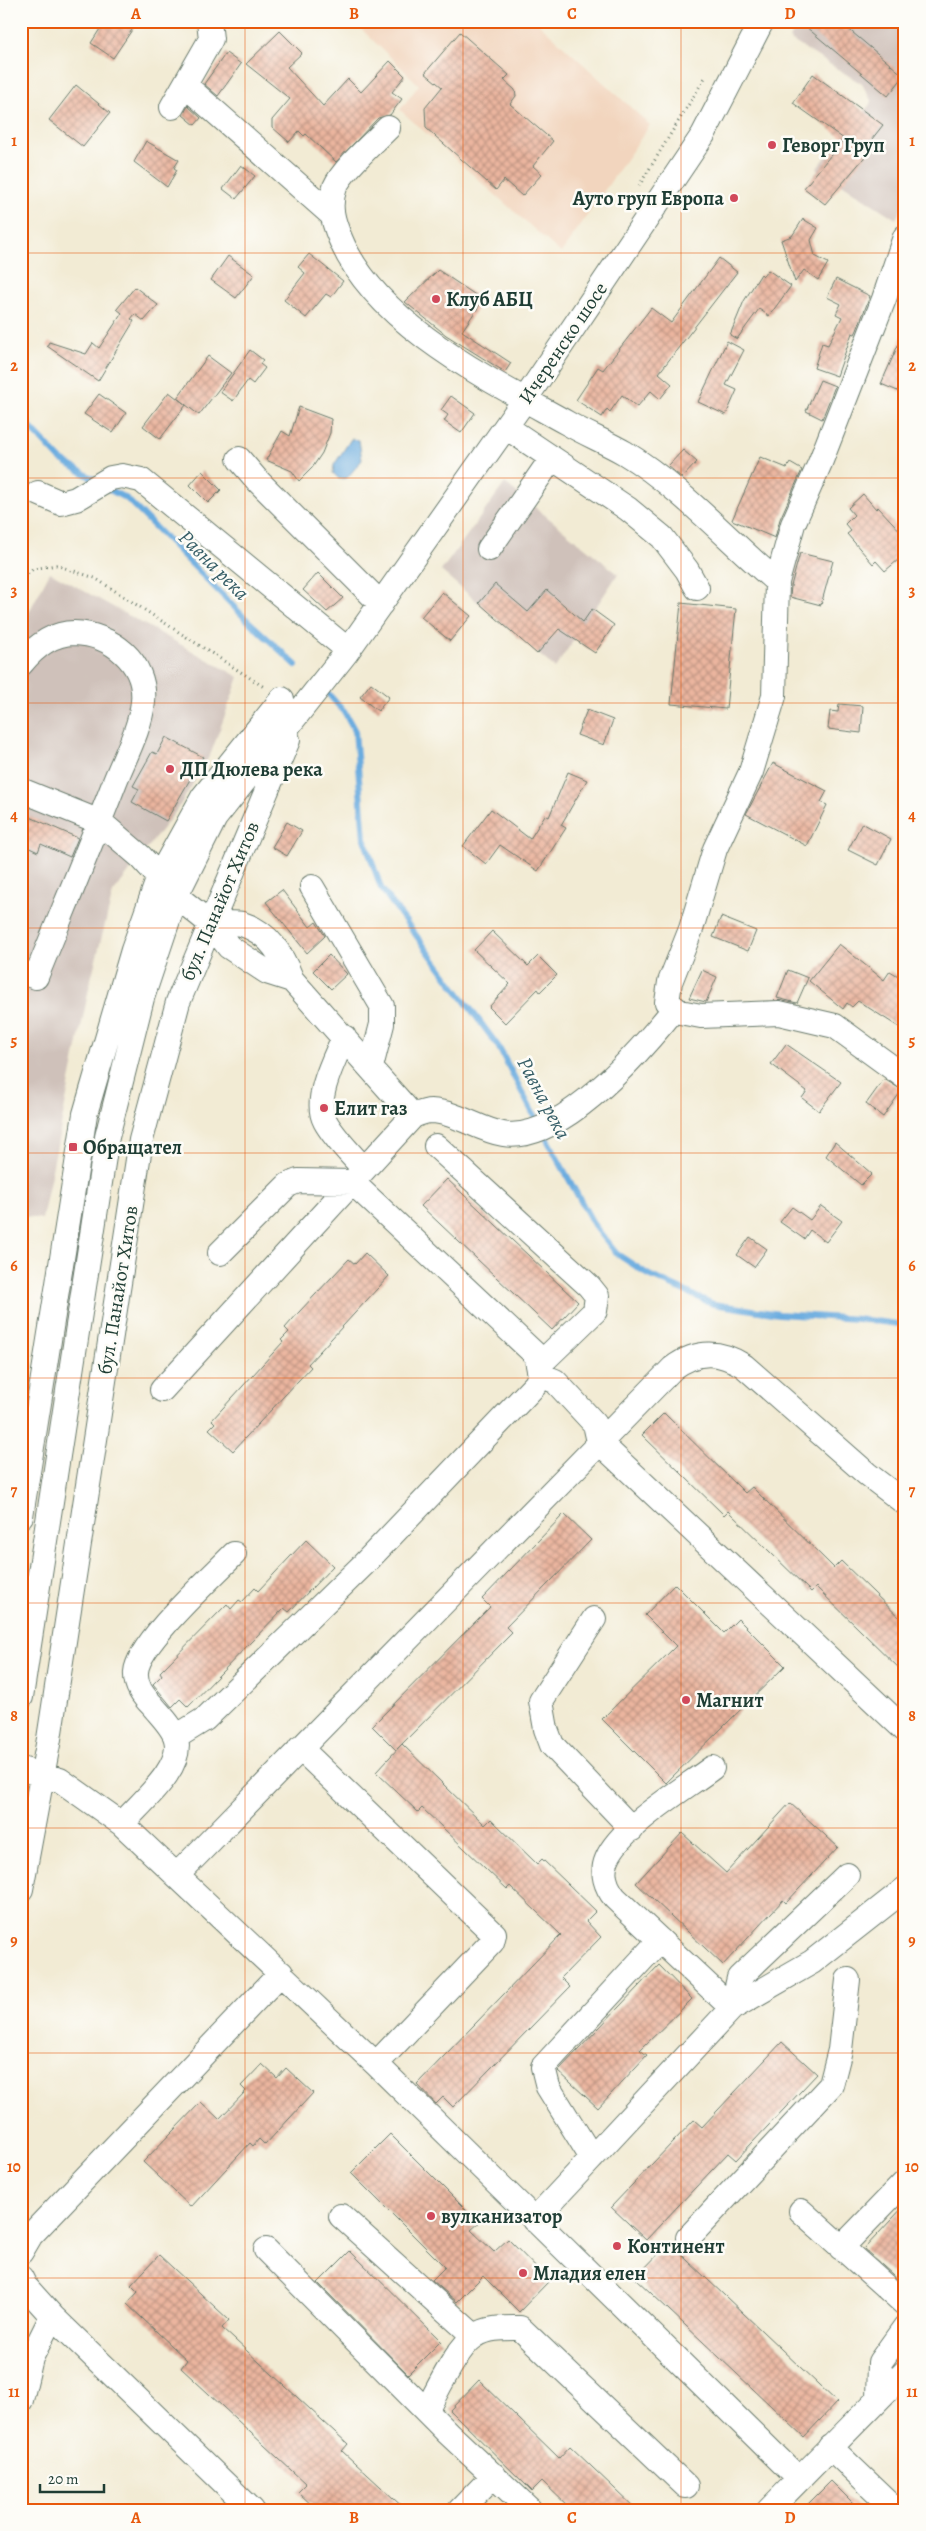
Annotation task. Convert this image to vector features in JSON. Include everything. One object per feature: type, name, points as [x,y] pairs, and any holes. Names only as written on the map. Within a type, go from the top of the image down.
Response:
[{"type":"street","points":[[172,107],[186,86],[211,39],[209,21]]},
{"type":"street","name":"Ичеренско шосе","points":[[347,652],[526,398],[703,135],[762,21]]},
{"type":"street","points":[[186,86],[331,214],[345,250],[370,288],[397,316],[468,367],[526,398],[568,424],[625,453],[670,487],[777,582]]},
{"type":"street","points":[[331,214],[335,187],[354,162],[388,128]]},
{"type":"street","points":[[905,237],[877,317],[820,463],[793,524],[777,582],[774,696],[751,772],[715,849],[691,929],[670,982],[667,1002],[680,1012],[701,1016],[779,1013],[835,1026],[905,1077]]},
{"type":"street","points":[[506,427],[628,509],[662,537],[687,570],[697,588]]},
{"type":"street","points":[[489,549],[552,458]]},
{"type":"street","points":[[240,459],[257,480],[381,604]]},
{"type":"street","points":[[38,493],[61,503],[76,499],[111,478],[122,476],[141,480],[347,652]]},
{"type":"street","points":[[21,664],[32,651],[49,639],[68,633],[86,633],[104,638],[120,648],[133,663],[140,681],[143,701],[139,720],[100,822],[36,977],[21,972]]},
{"type":"street","name":"бул. Панайот Хитов","points":[[21,1697],[107,1137],[142,998],[176,896],[215,818],[299,715],[347,652]]},
{"type":"street","points":[[21,1516],[85,1114],[133,950],[159,877],[203,797],[282,699]]},
{"type":"street","name":"бул. Панайот Хитов","points":[[21,1889],[32,1772],[141,1140],[178,1002],[299,715]]},
{"type":"street","points":[[21,790],[100,822],[141,857],[176,896],[210,924],[229,947],[267,972],[292,980],[371,1066],[413,1116]]},
{"type":"street","points":[[312,886],[382,1006],[382,1024],[371,1066]]},
{"type":"street","points":[[162,1390],[413,1116],[430,1111],[503,1134],[528,1134],[553,1124],[593,1095],[628,1062],[675,1008]]},
{"type":"street","points":[[344,1037],[325,1082],[322,1108],[324,1120],[358,1176],[536,1355],[540,1370],[555,1381],[595,1424],[600,1442],[905,1730]]},
{"type":"street","points":[[176,1737],[205,1719],[363,1565],[536,1384],[540,1370],[595,1311],[597,1296],[582,1279],[436,1146]]},
{"type":"street","points":[[220,1254],[288,1184],[298,1180],[358,1176]]},
{"type":"street","points":[[177,1876],[600,1442],[679,1364],[700,1354],[716,1354],[731,1358],[744,1366],[867,1474],[905,1503]]},
{"type":"street","points":[[122,1824],[169,1772],[178,1755],[176,1737],[164,1719],[140,1692],[136,1672],[143,1652],[158,1633],[234,1554]]},
{"type":"street","points":[[594,1618],[541,1701],[546,1729],[552,1745],[632,1829]]},
{"type":"street","points":[[300,1748],[494,1934],[492,1942],[376,2064]]},
{"type":"street","points":[[712,1768],[632,1829],[611,1851],[606,1860],[605,1880],[615,1898],[732,2008]]},
{"type":"street","points":[[32,1772],[60,1780],[122,1824],[376,2064],[799,2479]]},
{"type":"street","points":[[732,2008],[739,1978],[847,1875]]},
{"type":"street","points":[[534,2220],[732,2008],[812,1962],[905,1889]]},
{"type":"street","points":[[592,2158],[548,2087],[543,2067],[660,1940]]},
{"type":"street","points":[[21,2252],[31,2235],[281,1973]]},
{"type":"street","points":[[688,2238],[831,2085],[840,2050],[848,1980]]},
{"type":"street","points":[[841,2248],[905,2182]]},
{"type":"street","points":[[802,2211],[905,2304]]},
{"type":"street","points":[[340,2216],[474,2336]]},
{"type":"street","points":[[266,2250],[426,2411],[530,2510]]},
{"type":"street","points":[[27,2288],[52,2316],[252,2510]]},
{"type":"street","points":[[21,2400],[31,2358],[52,2316]]},
{"type":"street","points":[[879,2398],[880,2362],[905,2327]]},
{"type":"street","points":[[426,2411],[454,2361],[474,2336],[495,2328],[520,2328],[686,2486]]},
{"type":"street","points":[[769,2510],[905,2372]]},
{"type":"street","points":[[830,2448],[896,2510]]},
{"type":"street","points":[[460,2510],[494,2475]]},
{"type":"path","points":[[637,189],[708,72]]},
{"type":"path","points":[[21,581],[33,569],[56,565],[95,578],[282,699]]},
{"type":"shaded area","points":[[353,21],[536,21],[650,125],[561,253],[400,110],[419,85]]},
{"type":"shaded area","points":[[802,21],[905,21],[905,202],[896,219],[817,168],[872,102],[862,84],[789,39]]},
{"type":"shaded area","points":[[505,483],[618,574],[555,668],[441,571]]},
{"type":"shaded area","points":[[50,572],[239,677],[211,753],[179,807],[113,893],[90,983],[42,1219],[21,1216],[21,627]]},
{"type":"water","points":[[351,439],[359,440],[362,460],[347,478],[339,479],[333,473],[334,465]]},
{"type":"building","points":[[105,21],[138,21],[113,58],[91,43]]},
{"type":"building","points":[[799,21],[839,21],[904,76],[888,96]]},
{"type":"building","points":[[280,31],[302,53],[287,67],[323,106],[348,79],[361,92],[390,61],[405,76],[392,92],[402,99],[390,115],[378,118],[336,162],[306,134],[304,136],[299,131],[289,142],[272,127],[272,120],[290,99],[246,64]]},
{"type":"building","points":[[460,32],[509,75],[504,80],[515,90],[516,96],[510,104],[553,141],[533,166],[542,174],[522,196],[504,180],[496,190],[426,128],[425,108],[442,87],[425,73]]},
{"type":"building","points":[[226,53],[241,64],[218,96],[204,84]]},
{"type":"building","points":[[813,74],[883,125],[868,144],[874,146],[825,204],[804,188],[844,139],[793,103]]},
{"type":"building","points":[[76,85],[110,113],[83,147],[49,120]]},
{"type":"building","points":[[188,106],[201,118],[195,125],[183,115]]},
{"type":"building","points":[[146,141],[179,160],[174,168],[177,170],[167,187],[134,162]]},
{"type":"building","points":[[241,165],[255,176],[236,199],[223,189]]},
{"type":"building","points":[[803,219],[818,228],[811,240],[815,256],[828,263],[818,280],[804,270],[795,282],[781,240],[792,236]]},
{"type":"building","points":[[309,254],[343,281],[331,297],[326,294],[306,318],[284,300],[305,273],[298,267]]},
{"type":"building","points":[[228,256],[254,275],[236,298],[211,280]]},
{"type":"building","points":[[719,258],[737,272],[659,373],[672,384],[660,399],[651,391],[637,407],[622,395],[610,412],[607,409],[602,417],[576,400],[598,367],[603,370],[651,308],[671,323]]},
{"type":"building","points":[[438,270],[483,300],[462,331],[511,363],[505,372],[446,335],[405,302]]},
{"type":"building","points":[[768,270],[791,286],[769,316],[759,309],[737,339],[730,335],[744,301],[761,274],[763,276]]},
{"type":"building","points":[[836,279],[870,296],[857,330],[855,334],[852,333],[837,376],[814,368],[822,343],[828,345],[842,317],[836,314],[841,304],[827,297]]},
{"type":"building","points":[[135,287],[158,305],[144,321],[135,314],[131,319],[134,321],[98,381],[47,346],[49,342],[86,354],[93,343],[99,348],[122,313],[117,309]]},
{"type":"building","points":[[905,329],[905,380],[900,392],[881,384]]},
{"type":"building","points":[[727,341],[744,350],[726,385],[737,390],[726,415],[698,402]]},
{"type":"building","points":[[250,350],[263,360],[260,364],[265,368],[253,384],[248,380],[233,401],[220,392]]},
{"type":"building","points":[[208,356],[231,373],[199,415],[177,398]]},
{"type":"building","points":[[820,380],[835,386],[822,419],[806,411]]},
{"type":"building","points":[[169,392],[186,405],[160,439],[143,426]]},
{"type":"building","points":[[99,394],[126,413],[113,433],[84,414]]},
{"type":"building","points":[[451,396],[475,413],[461,433],[444,421],[448,415],[441,410]]},
{"type":"building","points":[[299,407],[331,419],[330,433],[322,453],[312,468],[299,481],[292,471],[266,460],[282,431],[290,436]]},
{"type":"building","points":[[683,450],[697,462],[682,478],[668,466]]},
{"type":"building","points":[[760,457],[787,468],[790,463],[802,470],[780,519],[775,538],[732,520]]},
{"type":"building","points":[[202,471],[221,490],[208,503],[190,485]]},
{"type":"building","points":[[863,494],[905,536],[905,554],[885,571],[876,561],[873,564],[847,534],[851,531],[845,524],[854,515],[848,508]]},
{"type":"building","points":[[800,553],[833,561],[821,605],[790,597]]},
{"type":"building","points":[[318,573],[343,598],[327,612],[303,590]]},
{"type":"building","points":[[495,584],[528,612],[547,590],[583,622],[592,609],[614,625],[595,653],[559,629],[537,654],[479,603]]},
{"type":"building","points":[[442,592],[471,616],[450,641],[421,617]]},
{"type":"building","points":[[681,603],[736,609],[726,709],[671,704]]},
{"type":"building","points":[[371,683],[389,697],[378,711],[360,697]]},
{"type":"building","points":[[839,704],[863,706],[861,733],[828,729],[830,711],[838,712]]},
{"type":"building","points":[[587,710],[613,720],[604,745],[577,735]]},
{"type":"building","name":"ДП Дюлева река","points":[[166,737],[203,757],[166,821],[132,802],[139,789],[133,786],[152,752],[157,754]]},
{"type":"building","points":[[773,763],[827,791],[821,802],[827,805],[807,846],[746,814]]},
{"type":"building","points":[[568,772],[587,780],[561,825],[566,828],[538,871],[500,845],[486,864],[463,846],[491,809],[530,839],[545,815],[549,817]]},
{"type":"building","points":[[21,813],[78,838],[70,857],[41,844],[38,852],[21,844]]},
{"type":"building","points":[[287,822],[302,831],[287,856],[272,847]]},
{"type":"building","points":[[862,823],[891,839],[878,865],[848,850]]},
{"type":"building","points":[[282,890],[310,927],[316,922],[325,936],[307,953],[266,902]]},
{"type":"building","points":[[721,917],[756,931],[748,951],[713,937]]},
{"type":"building","points":[[492,931],[528,966],[538,956],[557,975],[540,992],[538,989],[505,1023],[489,1007],[510,984],[474,950]]},
{"type":"building","points":[[839,944],[884,980],[890,971],[905,980],[905,1031],[858,1001],[852,1007],[847,1003],[843,1009],[809,981]]},
{"type":"building","points":[[329,955],[347,974],[331,989],[313,971]]},
{"type":"building","points":[[702,970],[717,977],[706,1002],[689,998]]},
{"type":"building","points":[[788,970],[808,978],[797,1003],[777,998]]},
{"type":"building","points":[[786,1044],[841,1082],[819,1111],[802,1098],[807,1091],[771,1064]]},
{"type":"building","points":[[884,1079],[902,1090],[883,1117],[866,1104]]},
{"type":"building","points":[[835,1142],[872,1174],[861,1185],[826,1156]]},
{"type":"building","points":[[447,1179],[578,1302],[552,1330],[421,1206]]},
{"type":"building","points":[[821,1206],[842,1221],[826,1242],[810,1230],[804,1239],[780,1222],[792,1207],[810,1220]]},
{"type":"building","points":[[750,1237],[767,1249],[754,1267],[737,1255]]},
{"type":"building","points":[[365,1253],[389,1276],[308,1364],[311,1367],[233,1451],[209,1429],[215,1423],[212,1420],[283,1342],[281,1340],[289,1332],[285,1328],[299,1312],[349,1259],[355,1264]]},
{"type":"building","points":[[664,1413],[745,1493],[752,1487],[834,1568],[841,1561],[905,1623],[905,1674],[816,1587],[811,1592],[728,1511],[724,1515],[642,1435]]},
{"type":"building","points":[[564,1514],[591,1540],[506,1627],[512,1633],[396,1750],[372,1726],[490,1607],[482,1599]]},
{"type":"building","points":[[306,1540],[333,1566],[289,1612],[284,1608],[188,1707],[180,1699],[172,1707],[153,1684],[162,1675],[160,1672],[227,1604],[231,1609],[239,1600],[242,1602],[255,1588],[258,1591]]},
{"type":"building","name":"Магнит","points":[[675,1584],[724,1633],[738,1619],[785,1666],[666,1783],[602,1719],[676,1646],[645,1615]]},
{"type":"building","points":[[402,1744],[485,1825],[491,1819],[537,1864],[542,1859],[596,1911],[586,1921],[601,1937],[561,1978],[570,1987],[453,2107],[443,2097],[436,2104],[417,2084],[561,1935],[510,1886],[507,1889],[422,1808],[418,1812],[376,1772]]},
{"type":"building","points":[[790,1803],[838,1847],[786,1903],[783,1900],[723,1965],[636,1883],[682,1833],[726,1873]]},
{"type":"building","points":[[659,1965],[692,1999],[640,2050],[647,2055],[598,2108],[558,2071]]},
{"type":"building","points":[[782,2042],[817,2074],[736,2160],[728,2153],[646,2240],[611,2207],[694,2120],[702,2127]]},
{"type":"building","points":[[262,2064],[277,2078],[286,2068],[313,2093],[265,2145],[259,2139],[253,2146],[250,2143],[191,2207],[143,2162],[201,2102],[219,2119],[246,2091],[241,2086]]},
{"type":"building","points":[[390,2134],[479,2223],[471,2230],[494,2252],[508,2239],[549,2281],[519,2312],[483,2276],[457,2302],[432,2280],[445,2267],[351,2173]]},
{"type":"building","points":[[905,2205],[905,2279],[902,2283],[864,2249]]},
{"type":"building","points":[[669,2243],[837,2402],[804,2437],[635,2278]]},
{"type":"building","points":[[350,2251],[441,2341],[408,2374],[318,2283]]},
{"type":"building","points":[[159,2255],[229,2320],[222,2328],[348,2444],[342,2451],[406,2510],[317,2510],[298,2492],[306,2484],[181,2368],[187,2360],[127,2304],[138,2292],[131,2285]]},
{"type":"building","points":[[479,2380],[559,2458],[570,2446],[637,2510],[572,2510],[542,2481],[532,2491],[450,2410]]},
{"type":"building","points":[[831,2481],[860,2510],[802,2510]]},
{"type":"waterway","name":"Равна река","points":[[21,405],[30,427],[60,459],[95,480]]},
{"type":"waterway","name":"Равна река","points":[[108,489],[127,499],[244,617],[296,665]]},
{"type":"waterway","name":"Равна река","points":[[326,691],[345,713],[355,731],[364,838],[381,888],[498,1046],[538,1123]]},
{"type":"waterway","name":"Равна река","points":[[543,1132],[594,1225],[617,1254],[649,1275],[713,1304],[779,1314],[858,1319],[905,1325]]},
{"type":"place","name":"Геворг Груп","points":[[772,145]]},
{"type":"place","name":"Ауто груп Европа","points":[[734,198]]},
{"type":"place","name":"Клуб АБЦ","points":[[436,299]]},
{"type":"place","name":"ДП Дюлева река","points":[[170,769]]},
{"type":"place","name":"Елит газ","points":[[324,1108]]},
{"type":"place","name":"Обращател","points":[[73,1147]]},
{"type":"place","name":"Магнит","points":[[686,1700]]},
{"type":"place","name":"вулканизатор","points":[[431,2216]]},
{"type":"place","name":"Континент","points":[[617,2246]]},
{"type":"place","name":"Младия елен","points":[[523,2273]]}]
